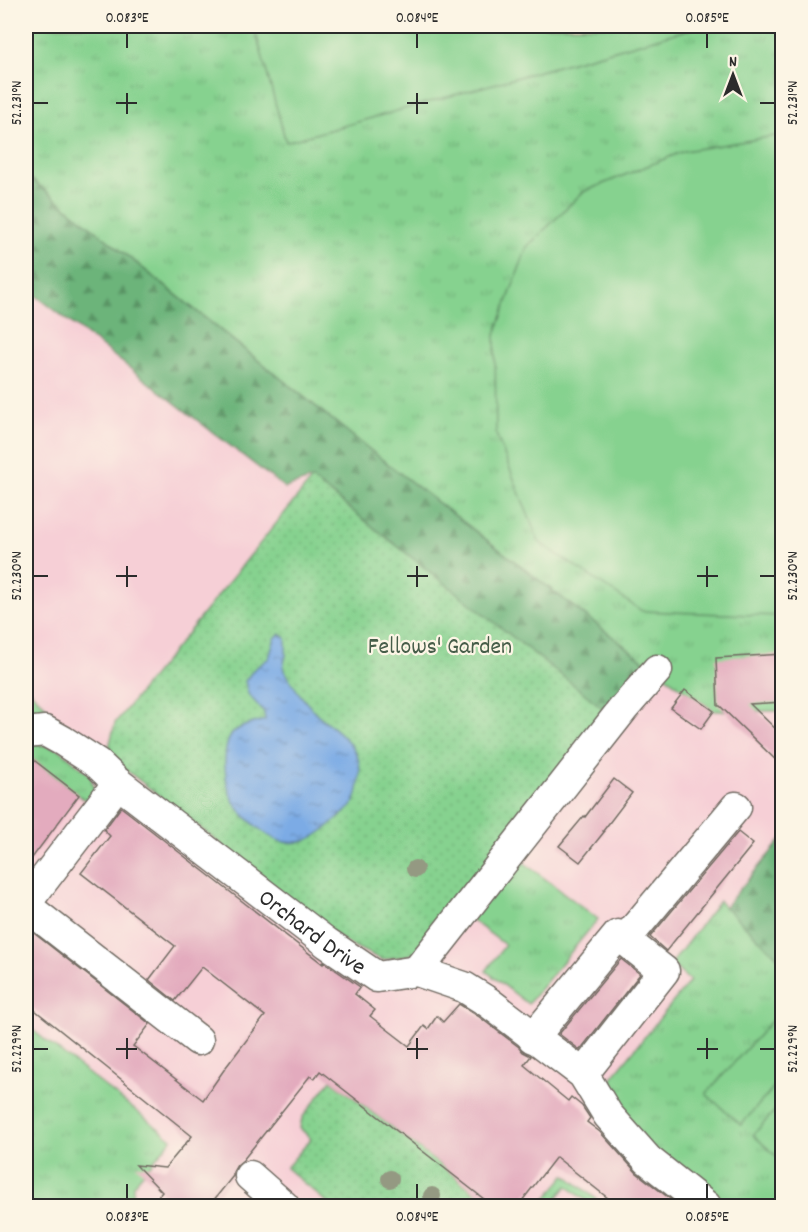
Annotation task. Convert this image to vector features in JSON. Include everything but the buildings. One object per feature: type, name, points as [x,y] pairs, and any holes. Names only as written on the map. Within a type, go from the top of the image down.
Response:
[{"type":"lane","points":[[417,971],[657,670]]},
{"type":"lane","name":"Orchard Drive","points":[[26,733],[45,731],[97,763],[118,783],[327,943],[377,977],[417,971],[464,987],[488,1002],[583,1074],[608,1115],[648,1160],[706,1206]]},
{"type":"lane","points":[[118,783],[26,904],[198,1040]]},
{"type":"lane","points":[[625,940],[736,807]]},
{"type":"lane","points":[[533,1038],[618,935],[625,940],[664,971],[583,1074]]},
{"type":"lane","points":[[250,1176],[284,1206]]},
{"type":"shaded area","points":[[26,175],[384,461],[648,664],[714,711],[782,711],[782,1206],[26,1206]]},
{"type":"green space","points":[[26,26],[782,26],[782,711],[714,711],[648,664],[384,461],[26,175]]},
{"type":"green space","points":[[254,26],[696,26],[697,27],[286,142]]},
{"type":"green space","points":[[782,135],[782,616],[642,611],[539,542],[496,434],[495,335],[527,247],[583,192],[684,151]]},
{"type":"green space","points":[[26,175],[384,461],[648,664],[609,713],[312,479],[285,488],[26,288]]},
{"type":"green space","name":"Fellows' Garden","points":[[312,479],[609,713],[414,954],[382,960],[347,943],[107,755],[115,723]]},
{"type":"green space","points":[[26,687],[45,705],[50,721],[26,721]]},
{"type":"green space","points":[[35,743],[59,749],[90,775],[95,791],[90,804],[31,758],[26,765],[26,747]]},
{"type":"green space","points":[[782,839],[782,961],[725,907]]},
{"type":"green space","points":[[518,858],[598,919],[528,1004],[486,971],[505,945],[469,918]]},
{"type":"green space","points":[[719,901],[782,961],[782,1206],[716,1206],[656,1156],[608,1090],[613,1076],[690,981],[671,964]]},
{"type":"green space","points":[[774,1018],[782,1025],[782,1078],[741,1125],[706,1094]]},
{"type":"green space","points":[[26,1025],[172,1139],[133,1185],[134,1203],[131,1206],[26,1206]]},
{"type":"green space","points":[[331,1080],[493,1206],[331,1206],[286,1168],[311,1139],[300,1128],[302,1118]]},
{"type":"green space","points":[[782,1103],[782,1161],[753,1135]]},
{"type":"green space","points":[[565,1175],[605,1206],[593,1206],[567,1186],[550,1206],[540,1206]]},
{"type":"water","points":[[280,634],[286,638],[283,667],[290,679],[310,707],[350,744],[358,758],[360,769],[358,790],[351,807],[320,833],[301,842],[283,842],[262,831],[235,804],[226,779],[226,749],[232,734],[252,723],[265,720],[264,712],[248,694],[245,681],[254,669],[269,658],[275,638]]}]
